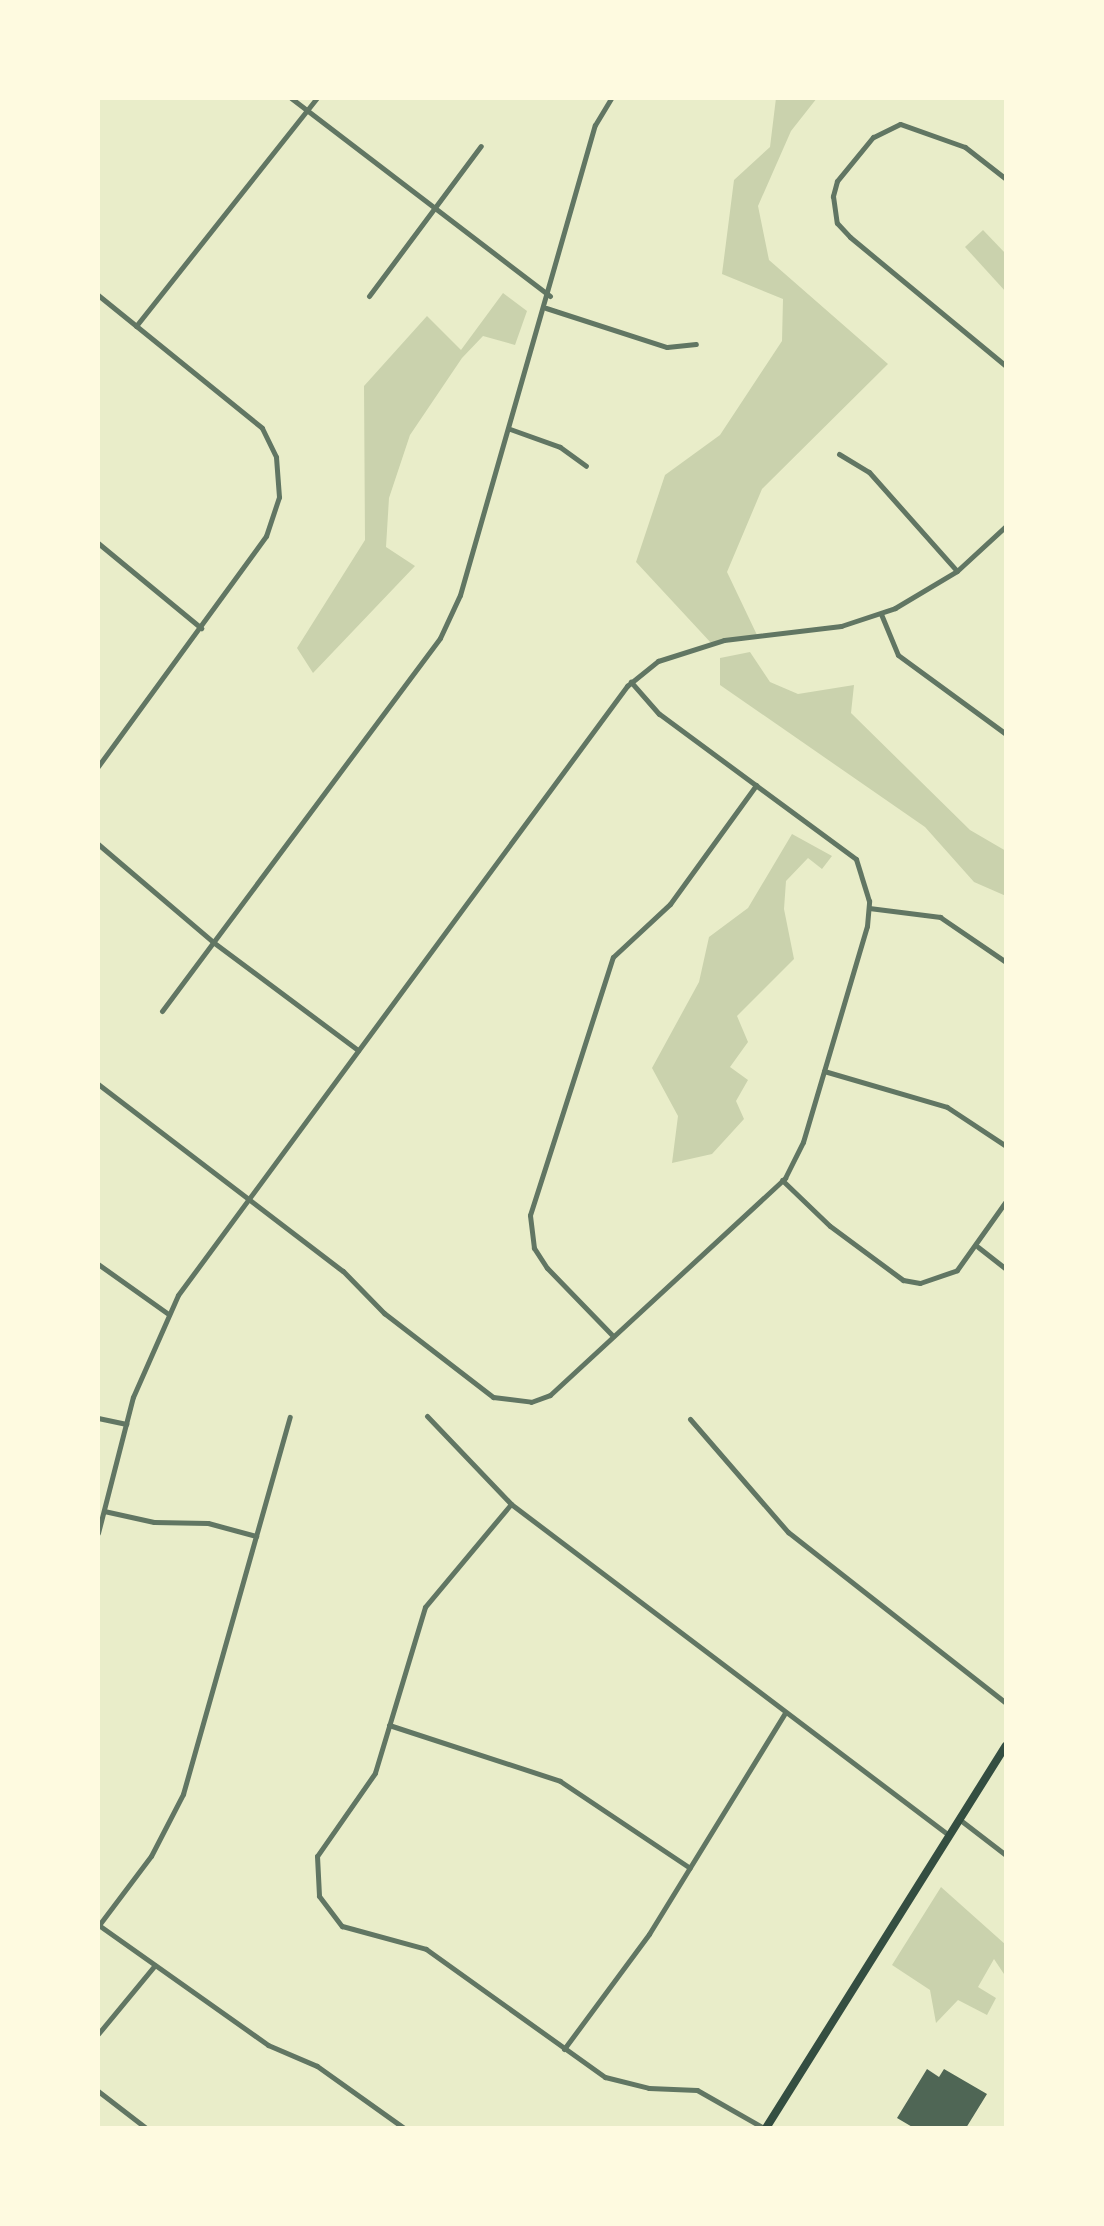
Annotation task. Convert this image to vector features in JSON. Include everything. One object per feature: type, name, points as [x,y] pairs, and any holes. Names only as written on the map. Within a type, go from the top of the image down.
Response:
[{"type":"main road","points":[[765,2128],[946,1833],[1006,1746]]},
{"type":"street","points":[[290,98],[550,296]]},
{"type":"street","points":[[136,326],[317,98]]},
{"type":"street","points":[[162,1011],[440,638],[460,594],[510,429],[595,125],[612,98]]},
{"type":"street","points":[[1006,179],[965,147],[900,124],[874,137],[837,182],[833,196],[838,224],[850,236],[1006,366]]},
{"type":"street","points":[[369,296],[481,146]]},
{"type":"street","points":[[98,295],[249,416],[276,457],[274,518],[201,628],[98,766]]},
{"type":"street","points":[[546,308],[667,346],[696,344]]},
{"type":"street","points":[[510,429],[560,447],[586,466]]},
{"type":"street","points":[[838,454],[869,472],[958,571]]},
{"type":"street","points":[[98,1533],[126,1424],[168,1314],[631,682],[658,661],[724,640],[840,626],[881,614],[958,571],[1006,526]]},
{"type":"street","points":[[98,544],[201,628]]},
{"type":"street","points":[[881,614],[898,655],[1006,734]]},
{"type":"street","points":[[98,1084],[344,1271],[434,1354],[511,1402],[550,1394],[782,1180],[803,1142],[869,908],[856,859],[660,714],[631,682]]},
{"type":"street","points":[[613,1336],[547,1268],[534,1248],[530,1216],[608,966],[670,904],[756,785]]},
{"type":"street","points":[[98,844],[213,942],[358,1050]]},
{"type":"street","points":[[869,908],[940,917],[1006,962]]},
{"type":"street","points":[[824,1071],[948,1107],[1006,1146]]},
{"type":"street","points":[[782,1180],[830,1226],[903,1280],[940,1281],[978,1247],[1006,1201]]},
{"type":"street","points":[[978,1247],[1006,1268]]},
{"type":"street","points":[[98,1264],[168,1314]]},
{"type":"street","points":[[427,1416],[511,1504],[946,1833]]},
{"type":"street","points":[[290,1417],[177,1809],[98,1925],[268,2045],[316,2066],[404,2128]]},
{"type":"street","points":[[98,1418],[126,1424]]},
{"type":"street","points":[[690,1419],[788,1532],[1006,1703]]},
{"type":"street","points":[[511,1504],[425,1606],[370,1784],[317,1856],[315,1883],[325,1908],[357,1934],[426,1949],[564,2048],[622,2084],[714,2096],[765,2128]]},
{"type":"street","points":[[104,1511],[154,1522],[208,1523],[256,1536]]},
{"type":"street","points":[[564,2048],[610,1994],[785,1713]]},
{"type":"street","points":[[389,1724],[560,1781],[690,1868]]},
{"type":"street","points":[[957,1818],[1006,1856]]},
{"type":"street","points":[[98,2034],[155,1965]]},
{"type":"street","points":[[98,2091],[146,2128]]},
{"type":"green space","points":[[776,98],[817,98],[791,131],[758,206],[769,260],[888,364],[762,489],[727,572],[757,635],[712,644],[636,562],[665,475],[720,435],[782,341],[783,299],[722,274],[734,180],[770,147]]},
{"type":"green space","points":[[983,230],[1006,254],[1006,292],[965,247]]},
{"type":"green space","points":[[503,293],[527,311],[515,345],[483,336],[462,358],[410,435],[389,498],[386,547],[415,566],[313,673],[297,648],[365,540],[364,386],[427,316],[461,350]]},
{"type":"green space","points":[[750,652],[770,682],[798,694],[854,685],[851,713],[970,830],[1006,851],[1006,896],[974,882],[925,827],[720,685],[720,658]]},
{"type":"green space","points":[[792,834],[832,856],[822,869],[808,858],[786,881],[784,909],[794,959],[737,1016],[748,1042],[730,1067],[748,1080],[736,1101],[744,1119],[712,1154],[672,1163],[678,1116],[652,1068],[699,982],[709,937],[748,908]]},
{"type":"green space","points":[[941,1887],[1006,1945],[1006,1977],[994,1959],[978,1987],[996,1998],[987,2015],[958,2000],[936,2023],[930,1990],[892,1965]]},
{"type":"building","points":[[927,2069],[939,2077],[944,2069],[987,2094],[966,2128],[914,2128],[897,2118]]}]
